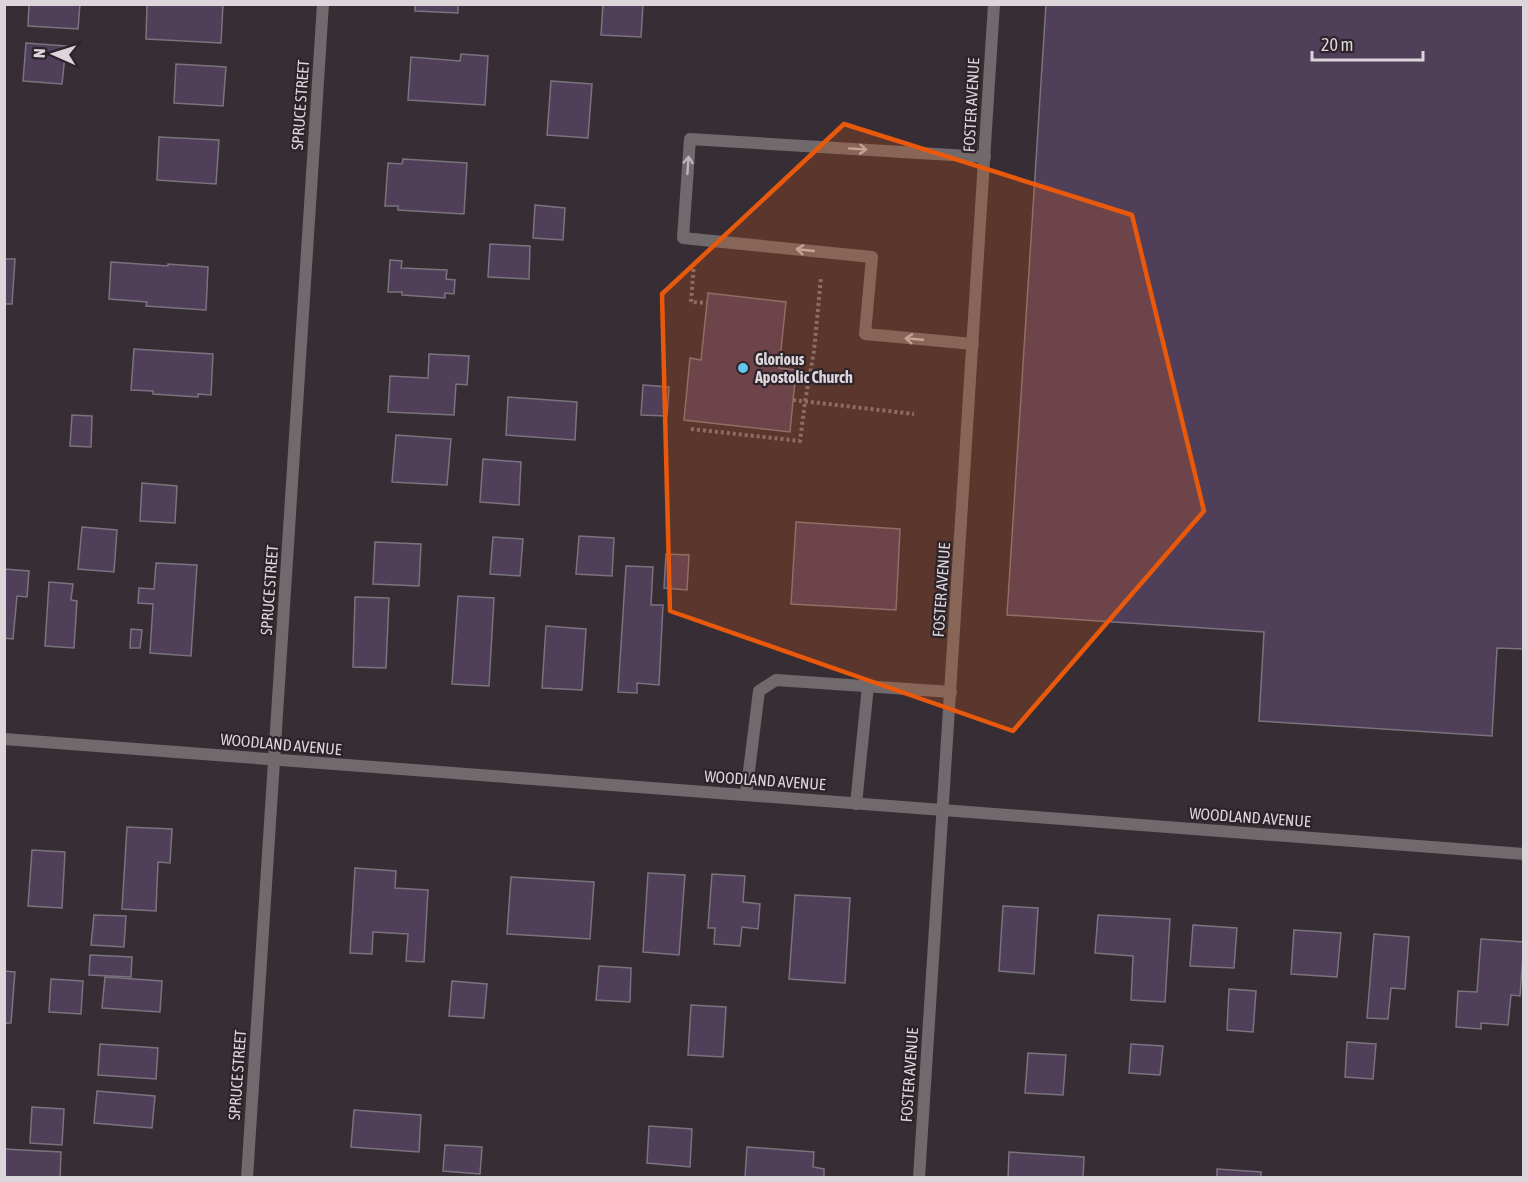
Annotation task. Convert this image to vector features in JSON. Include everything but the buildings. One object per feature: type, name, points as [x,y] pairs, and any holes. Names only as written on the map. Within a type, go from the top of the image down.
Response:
[{"type":"street","name":"SPRUCE STREET","points":[[247,1178],[323,4]]},
{"type":"street","name":"FOSTER AVENUE","points":[[919,1178],[994,4]]},
{"type":"street","points":[[973,344],[865,334],[872,257],[683,238],[690,139],[985,157]]},
{"type":"street","points":[[746,795],[759,691],[776,680],[951,692]]},
{"type":"street","points":[[856,804],[868,686]]},
{"type":"street","name":"WOODLAND AVENUE","points":[[4,739],[1524,854]]},
{"type":"path","points":[[692,286],[690,302],[707,303]]},
{"type":"path","points":[[691,429],[800,441],[814,351],[819,298]]},
{"type":"path","points":[[793,400],[914,414]]},
{"type":"highlighted area","points":[[844,124],[1132,215],[1204,511],[1013,731],[670,611],[662,294]]},
{"type":"place","name":"Glorious Apostolic Church","points":[[743,368]]}]
